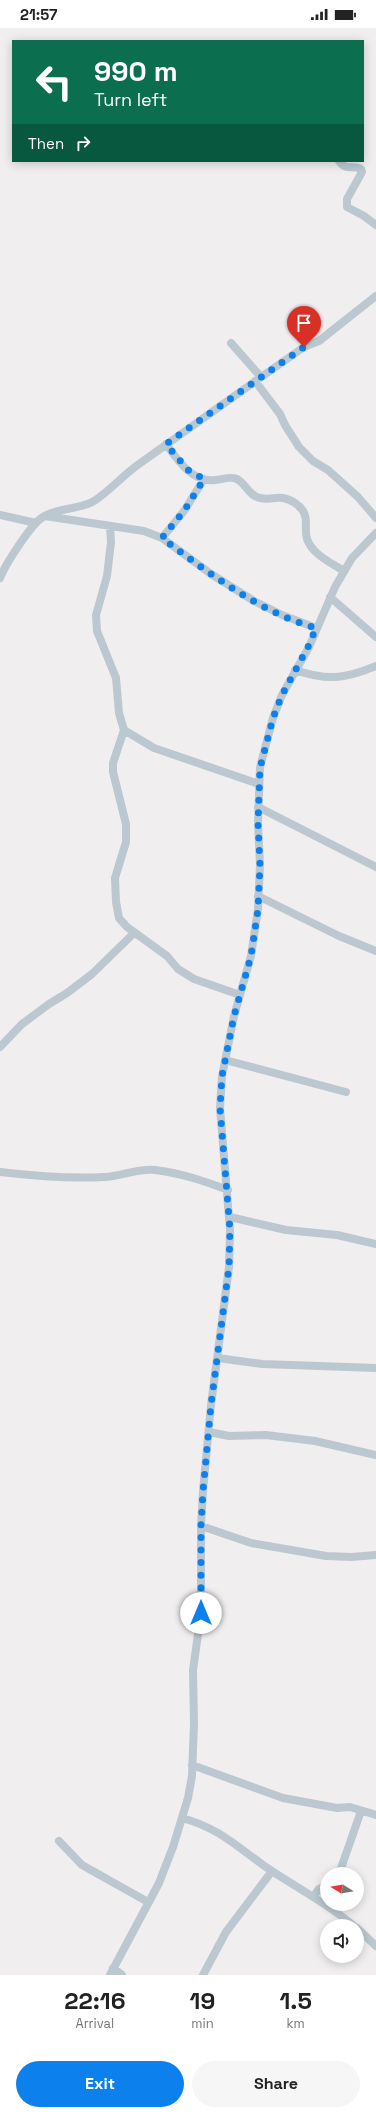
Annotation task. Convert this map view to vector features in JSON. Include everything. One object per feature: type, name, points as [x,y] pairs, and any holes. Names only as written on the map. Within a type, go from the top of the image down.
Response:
[{"type":"street","points":[[340,162],[348,168],[357,166],[362,168],[362,172],[348,199],[347,207],[364,216],[376,226]]},
{"type":"street","points":[[0,578],[8,561],[36,523],[45,516],[84,506],[96,500],[129,471],[166,444],[304,347],[319,340],[376,296]]},
{"type":"street","points":[[231,343],[258,379],[299,447],[314,461],[328,470],[358,497],[376,518]]},
{"type":"street","points":[[166,444],[188,470],[204,479],[216,480],[231,477],[238,480],[250,494],[259,498],[280,497],[296,504],[303,511],[307,520],[307,539],[316,553],[344,570]]},
{"type":"street","points":[[162,538],[184,511],[204,479]]},
{"type":"street","points":[[0,515],[36,523]]},
{"type":"street","points":[[45,516],[144,531],[162,538],[211,574],[254,601],[282,615],[316,628]]},
{"type":"street","points":[[110,527],[111,542],[107,576],[96,615],[97,630],[116,678],[119,713],[124,730],[113,763],[126,824],[126,842],[115,878],[116,902],[119,918],[134,933],[167,956],[178,969],[184,973],[194,979],[240,995]]},
{"type":"street","points":[[122,1975],[111,1972],[159,1883],[188,1798],[192,1766],[194,1723],[193,1670],[201,1613],[201,1526],[209,1432],[229,1267],[230,1217],[223,1154],[220,1108],[225,1060],[240,995],[251,956],[260,865],[258,807],[260,768],[273,718],[282,695],[296,670],[330,597],[352,558],[375,536]]},
{"type":"street","points":[[330,597],[376,637]]},
{"type":"street","points":[[296,670],[315,677],[328,678],[339,677],[376,666]]},
{"type":"street","points":[[124,730],[154,748],[259,784]]},
{"type":"street","points":[[258,807],[376,867]]},
{"type":"street","points":[[258,896],[339,936],[376,951]]},
{"type":"street","points":[[0,1047],[22,1024],[49,1004],[68,993],[92,974],[134,933]]},
{"type":"street","points":[[225,1060],[346,1092]]},
{"type":"street","points":[[0,1172],[74,1178],[106,1177],[133,1170],[154,1170],[197,1178],[228,1190]]},
{"type":"street","points":[[230,1217],[286,1230],[337,1235],[376,1244]]},
{"type":"street","points":[[218,1358],[262,1364],[376,1368]]},
{"type":"street","points":[[209,1432],[229,1436],[266,1436],[315,1441],[376,1455]]},
{"type":"street","points":[[201,1526],[251,1543],[326,1556],[351,1557],[376,1555]]},
{"type":"street","points":[[192,1766],[283,1798],[337,1808],[350,1807],[376,1816]]},
{"type":"street","points":[[341,1867],[361,1811]]},
{"type":"street","points":[[182,1818],[201,1823],[220,1832],[272,1871],[338,1912],[346,1919]]},
{"type":"street","points":[[59,1841],[82,1865],[148,1902]]},
{"type":"street","points":[[203,1975],[226,1932],[272,1871]]},
{"type":"street","points":[[314,1897],[320,1888]]},
{"type":"street","points":[[364,1935],[376,1946]]},
{"type":"route","points":[[201,1613],[201,1526],[203,1491],[211,1405],[229,1267],[230,1230],[228,1190],[223,1154],[220,1108],[222,1076],[234,1016],[251,956],[258,909],[260,865],[258,798],[263,751],[282,695],[308,647],[316,628],[301,624],[254,601],[211,574],[162,538],[184,511],[204,479],[188,470],[166,444],[228,402],[257,379],[304,347]]}]
